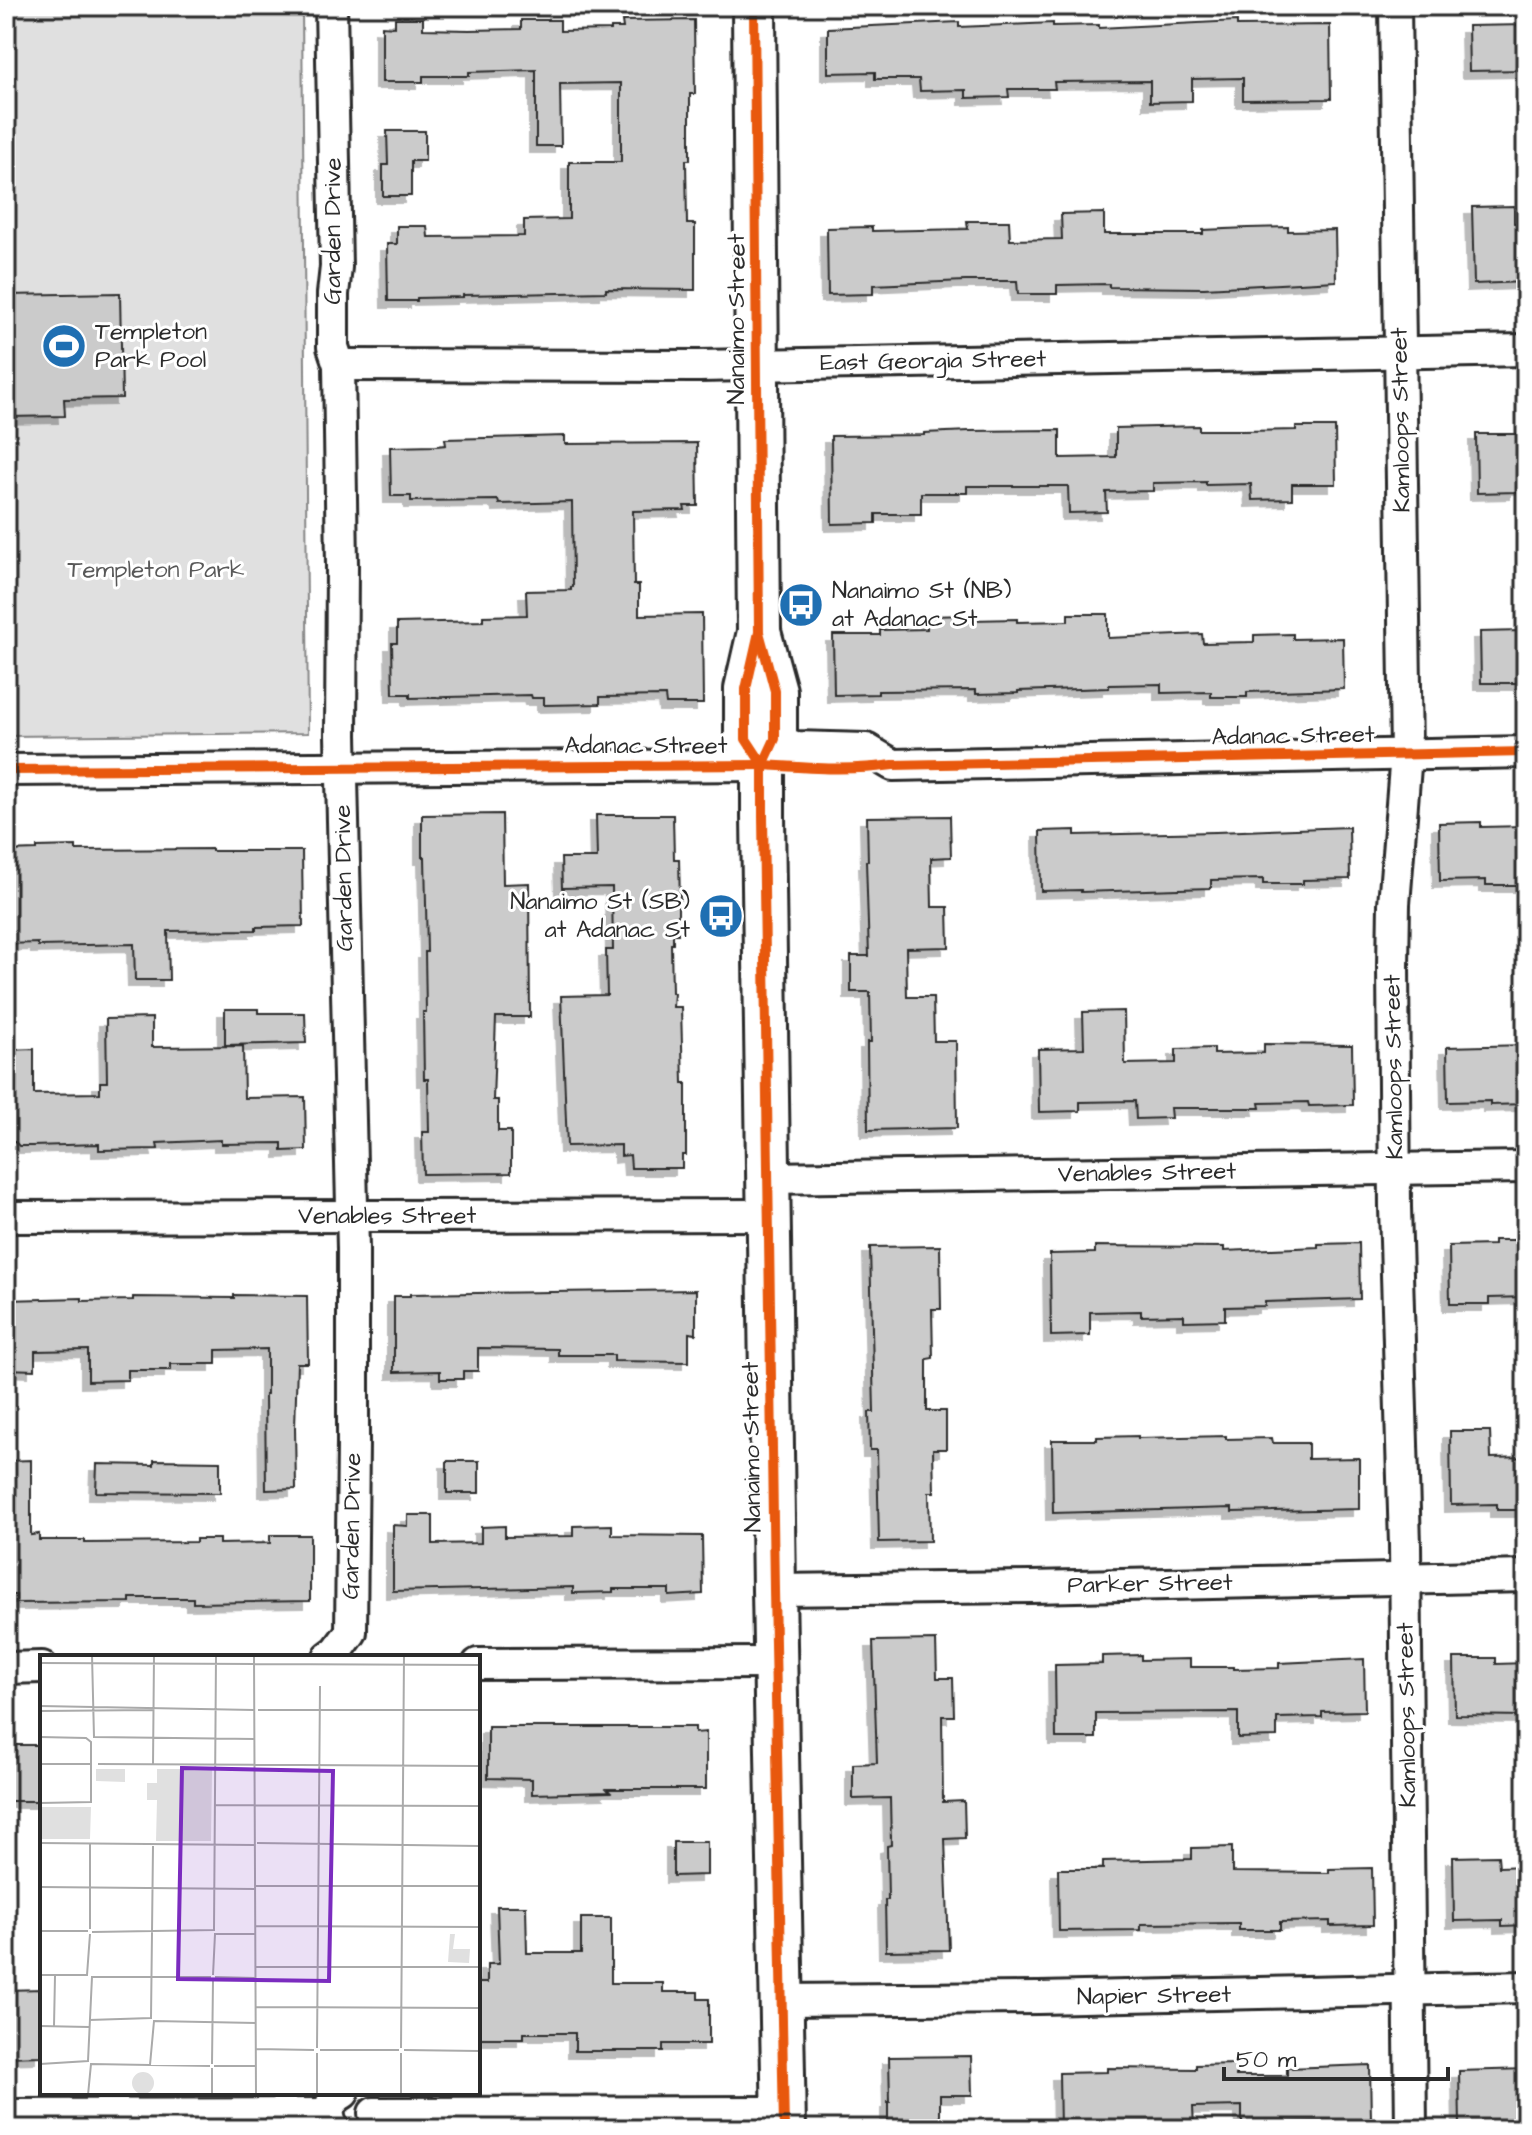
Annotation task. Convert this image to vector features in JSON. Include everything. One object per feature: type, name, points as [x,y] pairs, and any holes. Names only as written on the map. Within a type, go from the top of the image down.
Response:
[{"type":"main road","name":"Nanaimo Street","points":[[754,6],[759,632],[746,689],[746,739],[769,752],[768,1196],[784,2120]]},
{"type":"street","name":"Garden Drive","points":[[331,6],[336,267],[333,347],[339,365],[353,1443],[351,1632],[333,1654]]},
{"type":"street","name":"Kamloops Street","points":[[1395,6],[1406,754],[1394,904],[1395,1169],[1405,1578],[1411,2129]]},
{"type":"street","name":"East Georgia Street","points":[[339,365],[758,365],[1526,350]]},
{"type":"street","name":"Adanac Street","points":[[6,770],[342,768],[769,752],[795,747],[866,749],[893,765],[1526,752]]},
{"type":"street","name":"Venables Street","points":[[6,1217],[352,1217],[1395,1169],[1526,1167]]},
{"type":"street","name":"Parker Street","points":[[774,1590],[1526,1576]]},
{"type":"street","points":[[480,1664],[775,1663]]},
{"type":"street","points":[[6,1668],[40,1667]]},
{"type":"street","name":"Napier Street","points":[[782,2000],[1039,1998],[1526,1987]]},
{"type":"street","points":[[6,2115],[335,2112]]},
{"type":"street","points":[[367,2112],[784,2120]]},
{"type":"green space","name":"Templeton Park","points":[[6,6],[302,6],[308,733],[6,736]]},
{"type":"building","points":[[395,18],[423,18],[423,29],[469,30],[521,29],[521,20],[560,20],[560,31],[611,30],[623,28],[622,21],[694,20],[695,94],[690,94],[690,160],[686,160],[687,224],[695,224],[695,290],[606,289],[606,292],[463,295],[388,301],[387,244],[397,244],[397,226],[427,226],[428,237],[524,236],[524,220],[569,219],[569,162],[621,162],[621,83],[560,84],[561,146],[536,146],[536,70],[469,72],[469,76],[423,76],[423,82],[382,82],[382,26],[395,27]]},
{"type":"building","points":[[1237,21],[1237,26],[1330,25],[1331,99],[1243,100],[1243,78],[1192,79],[1192,101],[1150,102],[1150,81],[1054,82],[1055,89],[1008,89],[1009,97],[966,98],[966,90],[920,91],[919,79],[875,79],[875,72],[828,73],[828,28],[959,22],[959,27],[1053,23],[1053,26],[1099,25],[1099,28]]},
{"type":"building","points":[[1526,25],[1526,70],[1469,71],[1468,26]]},
{"type":"building","points":[[387,131],[425,131],[425,161],[411,161],[411,196],[383,196],[383,165],[388,165]]},
{"type":"building","points":[[1514,206],[1514,223],[1526,223],[1526,282],[1474,284],[1472,207]]},
{"type":"building","points":[[1104,213],[1104,234],[1203,234],[1203,230],[1288,227],[1288,231],[1335,230],[1336,281],[1204,288],[1057,285],[1057,294],[1018,294],[1017,281],[965,281],[873,285],[873,294],[828,295],[827,228],[872,227],[872,231],[968,229],[967,221],[1009,221],[1010,240],[1062,239],[1061,214]]},
{"type":"building","name":"Templeton Park Pool","points":[[120,293],[122,398],[64,399],[65,416],[6,417],[6,295]]},
{"type":"building","points":[[1199,426],[1199,430],[1241,431],[1335,427],[1336,484],[1292,484],[1292,499],[1252,500],[1251,484],[1153,483],[1153,491],[1106,492],[1107,512],[1069,513],[1068,486],[967,486],[967,493],[921,493],[921,514],[876,514],[876,523],[832,524],[831,436],[1060,430],[1060,458],[1116,457],[1116,428]]},
{"type":"building","points":[[1476,434],[1526,434],[1526,487],[1517,487],[1517,492],[1477,493]]},
{"type":"building","points":[[565,436],[565,444],[697,443],[698,506],[684,506],[685,510],[633,511],[634,585],[639,585],[639,615],[702,614],[703,704],[666,704],[665,696],[600,697],[600,704],[544,705],[544,698],[532,698],[531,695],[410,698],[410,694],[393,694],[392,643],[397,643],[397,623],[483,621],[483,616],[527,615],[526,591],[571,590],[572,502],[499,504],[498,500],[411,501],[411,496],[391,496],[390,447],[446,445],[445,439]]},
{"type":"building","points":[[1068,614],[1108,614],[1108,638],[1202,634],[1203,643],[1254,642],[1254,635],[1293,634],[1293,639],[1343,638],[1344,689],[1247,692],[1247,697],[1211,697],[1211,692],[1161,693],[1161,684],[1018,693],[878,691],[878,694],[834,695],[833,635],[880,635],[880,630],[927,629],[927,616],[970,615],[971,620],[1017,619],[1017,622],[1068,621]]},
{"type":"building","points":[[1521,631],[1522,683],[1481,683],[1480,632]]},
{"type":"building","points":[[502,814],[503,884],[529,883],[530,1017],[496,1017],[493,1100],[498,1100],[498,1131],[511,1131],[511,1173],[423,1174],[422,1132],[429,1132],[428,1079],[424,1079],[423,1012],[426,1012],[427,952],[422,815]]},
{"type":"building","points":[[596,815],[673,815],[674,859],[679,859],[680,901],[678,934],[673,934],[671,944],[672,993],[673,1007],[681,1007],[683,1083],[686,1083],[686,1155],[682,1155],[682,1168],[631,1168],[630,1155],[621,1156],[621,1145],[567,1146],[561,996],[607,995],[606,950],[613,950],[612,887],[562,888],[561,858],[597,858]]},
{"type":"building","points":[[950,816],[951,857],[931,858],[932,907],[948,907],[949,947],[906,948],[907,997],[933,997],[934,1041],[956,1041],[957,1128],[868,1130],[870,992],[851,992],[851,956],[869,956],[867,817]]},
{"type":"building","points":[[1481,822],[1481,827],[1525,826],[1526,885],[1486,885],[1486,880],[1440,881],[1439,823]]},
{"type":"building","points":[[1349,827],[1350,879],[1303,880],[1303,884],[1263,884],[1263,879],[1211,880],[1211,888],[1041,891],[1040,831],[1075,830],[1075,835]]},
{"type":"building","points":[[76,846],[76,850],[302,851],[303,926],[168,931],[169,980],[135,980],[134,944],[6,944],[6,851]]},
{"type":"building","points":[[225,1009],[305,1013],[306,1043],[225,1045]]},
{"type":"building","points":[[1124,1011],[1125,1064],[1176,1063],[1176,1049],[1214,1048],[1214,1054],[1264,1053],[1264,1044],[1352,1045],[1353,1105],[1309,1106],[1308,1102],[1259,1103],[1260,1108],[1170,1108],[1171,1118],[1136,1119],[1135,1101],[1080,1102],[1080,1111],[1039,1112],[1038,1049],[1084,1048],[1083,1012]]},
{"type":"building","points":[[152,1018],[152,1047],[243,1046],[244,1098],[305,1097],[306,1150],[282,1151],[282,1143],[221,1144],[221,1140],[157,1143],[158,1149],[99,1150],[99,1144],[19,1146],[15,1142],[6,1142],[6,1050],[34,1049],[34,1094],[100,1093],[100,1082],[107,1082],[106,1019]]},
{"type":"building","points":[[1526,1045],[1526,1104],[1448,1102],[1447,1047]]},
{"type":"building","points":[[1494,1240],[1526,1240],[1526,1297],[1489,1298],[1489,1304],[1450,1304],[1449,1246],[1494,1245]]},
{"type":"building","points":[[1359,1243],[1360,1299],[1265,1302],[1265,1306],[1225,1307],[1225,1320],[1184,1321],[1184,1315],[1141,1316],[1141,1311],[1090,1312],[1090,1335],[1051,1336],[1050,1254],[1095,1253],[1095,1246],[1224,1247],[1224,1251]]},
{"type":"building","points":[[940,1246],[941,1309],[932,1309],[933,1358],[927,1359],[927,1411],[946,1411],[946,1449],[933,1449],[934,1492],[929,1492],[930,1541],[879,1542],[877,1450],[870,1450],[869,1412],[874,1412],[870,1247]]},
{"type":"building","points":[[696,1290],[696,1334],[689,1333],[689,1362],[614,1361],[614,1355],[558,1355],[558,1349],[478,1348],[478,1371],[463,1371],[463,1379],[440,1379],[440,1371],[394,1372],[394,1296]]},
{"type":"building","points":[[234,1295],[307,1296],[308,1363],[297,1363],[296,1489],[266,1490],[267,1349],[216,1350],[216,1364],[171,1364],[171,1370],[128,1370],[128,1380],[88,1381],[88,1350],[35,1351],[35,1370],[6,1369],[6,1300],[234,1298]]},
{"type":"building","points":[[1450,1431],[1490,1431],[1491,1458],[1526,1457],[1526,1510],[1497,1510],[1497,1504],[1451,1505]]},
{"type":"building","points":[[1138,1436],[1272,1438],[1273,1443],[1308,1443],[1308,1459],[1359,1458],[1359,1509],[1232,1512],[1232,1508],[1053,1513],[1052,1440]]},
{"type":"building","points":[[31,1460],[31,1535],[39,1534],[39,1540],[85,1540],[85,1543],[219,1539],[219,1544],[270,1543],[270,1535],[310,1535],[310,1601],[193,1603],[193,1598],[130,1598],[130,1602],[16,1603],[16,1595],[6,1595],[6,1461]]},
{"type":"building","points":[[154,1460],[220,1461],[220,1493],[96,1492],[97,1464],[154,1465]]},
{"type":"building","points":[[447,1461],[479,1461],[479,1493],[447,1493]]},
{"type":"building","points":[[408,1515],[433,1515],[433,1544],[481,1543],[481,1527],[505,1526],[505,1537],[573,1536],[573,1526],[612,1525],[612,1535],[702,1536],[703,1594],[669,1596],[669,1589],[573,1593],[573,1587],[393,1591],[393,1525],[408,1526]]},
{"type":"building","points":[[936,1640],[937,1678],[953,1678],[954,1716],[942,1716],[943,1802],[964,1801],[965,1838],[945,1839],[949,1950],[886,1951],[890,1798],[853,1799],[853,1764],[877,1763],[873,1641]]},
{"type":"building","points":[[1141,1655],[1141,1660],[1190,1659],[1190,1667],[1234,1669],[1279,1668],[1279,1663],[1364,1659],[1365,1711],[1322,1712],[1322,1717],[1277,1718],[1277,1737],[1238,1738],[1238,1712],[1096,1713],[1096,1738],[1056,1738],[1055,1665],[1102,1664],[1102,1656]]},
{"type":"building","points":[[1454,1658],[1496,1658],[1496,1664],[1526,1663],[1526,1716],[1455,1715]]},
{"type":"building","points":[[488,1727],[695,1727],[695,1733],[706,1732],[706,1789],[607,1789],[610,1792],[532,1794],[532,1779],[488,1778]]},
{"type":"building","points":[[6,1745],[40,1745],[40,1801],[6,1801]]},
{"type":"building","points":[[673,1842],[707,1842],[707,1875],[673,1876]]},
{"type":"building","points":[[1232,1847],[1232,1872],[1329,1873],[1329,1869],[1372,1868],[1373,1925],[1330,1926],[1330,1921],[1280,1922],[1280,1930],[1239,1930],[1239,1923],[1141,1924],[1141,1930],[1059,1931],[1058,1869],[1103,1869],[1103,1861],[1192,1859],[1192,1848]]},
{"type":"building","points":[[1498,1856],[1499,1867],[1526,1866],[1526,1925],[1502,1926],[1502,1920],[1454,1921],[1453,1857]]},
{"type":"building","points":[[497,1906],[526,1906],[527,1953],[581,1953],[581,1918],[611,1918],[611,1983],[663,1983],[663,1992],[698,1992],[698,1999],[709,1999],[709,2044],[663,2044],[663,2051],[575,2051],[575,2033],[524,2033],[524,2038],[480,2038],[480,1983],[487,1983],[487,1964],[499,1964]]},
{"type":"building","points":[[40,1989],[40,2056],[6,2057],[6,1990]]},
{"type":"building","points":[[971,2056],[972,2095],[940,2095],[940,2129],[888,2129],[889,2057]]},
{"type":"building","points":[[1236,2064],[1236,2076],[1287,2076],[1287,2068],[1370,2065],[1371,2121],[1282,2122],[1283,2129],[1242,2129],[1242,2106],[1193,2107],[1194,2127],[1060,2129],[1059,2073],[1107,2072],[1107,2068],[1196,2069],[1196,2065]]},
{"type":"building","points":[[1526,2069],[1526,2120],[1501,2120],[1501,2126],[1460,2127],[1459,2071]]},
{"type":"cycle path","points":[[754,6],[759,632],[746,689],[746,739],[763,765]]},
{"type":"cycle path","points":[[759,632],[775,691],[775,739],[763,765],[763,816],[784,2129]]},
{"type":"cycle path","points":[[6,770],[763,765],[845,768],[1526,752]]},
{"type":"place","name":"Templeton Park Pool","points":[[64,346]]},
{"type":"place","name":"Nanaimo St (NB) at Adanac St","points":[[801,605]]},
{"type":"place","name":"Nanaimo St (SB) at Adanac St","points":[[721,916]]}]
